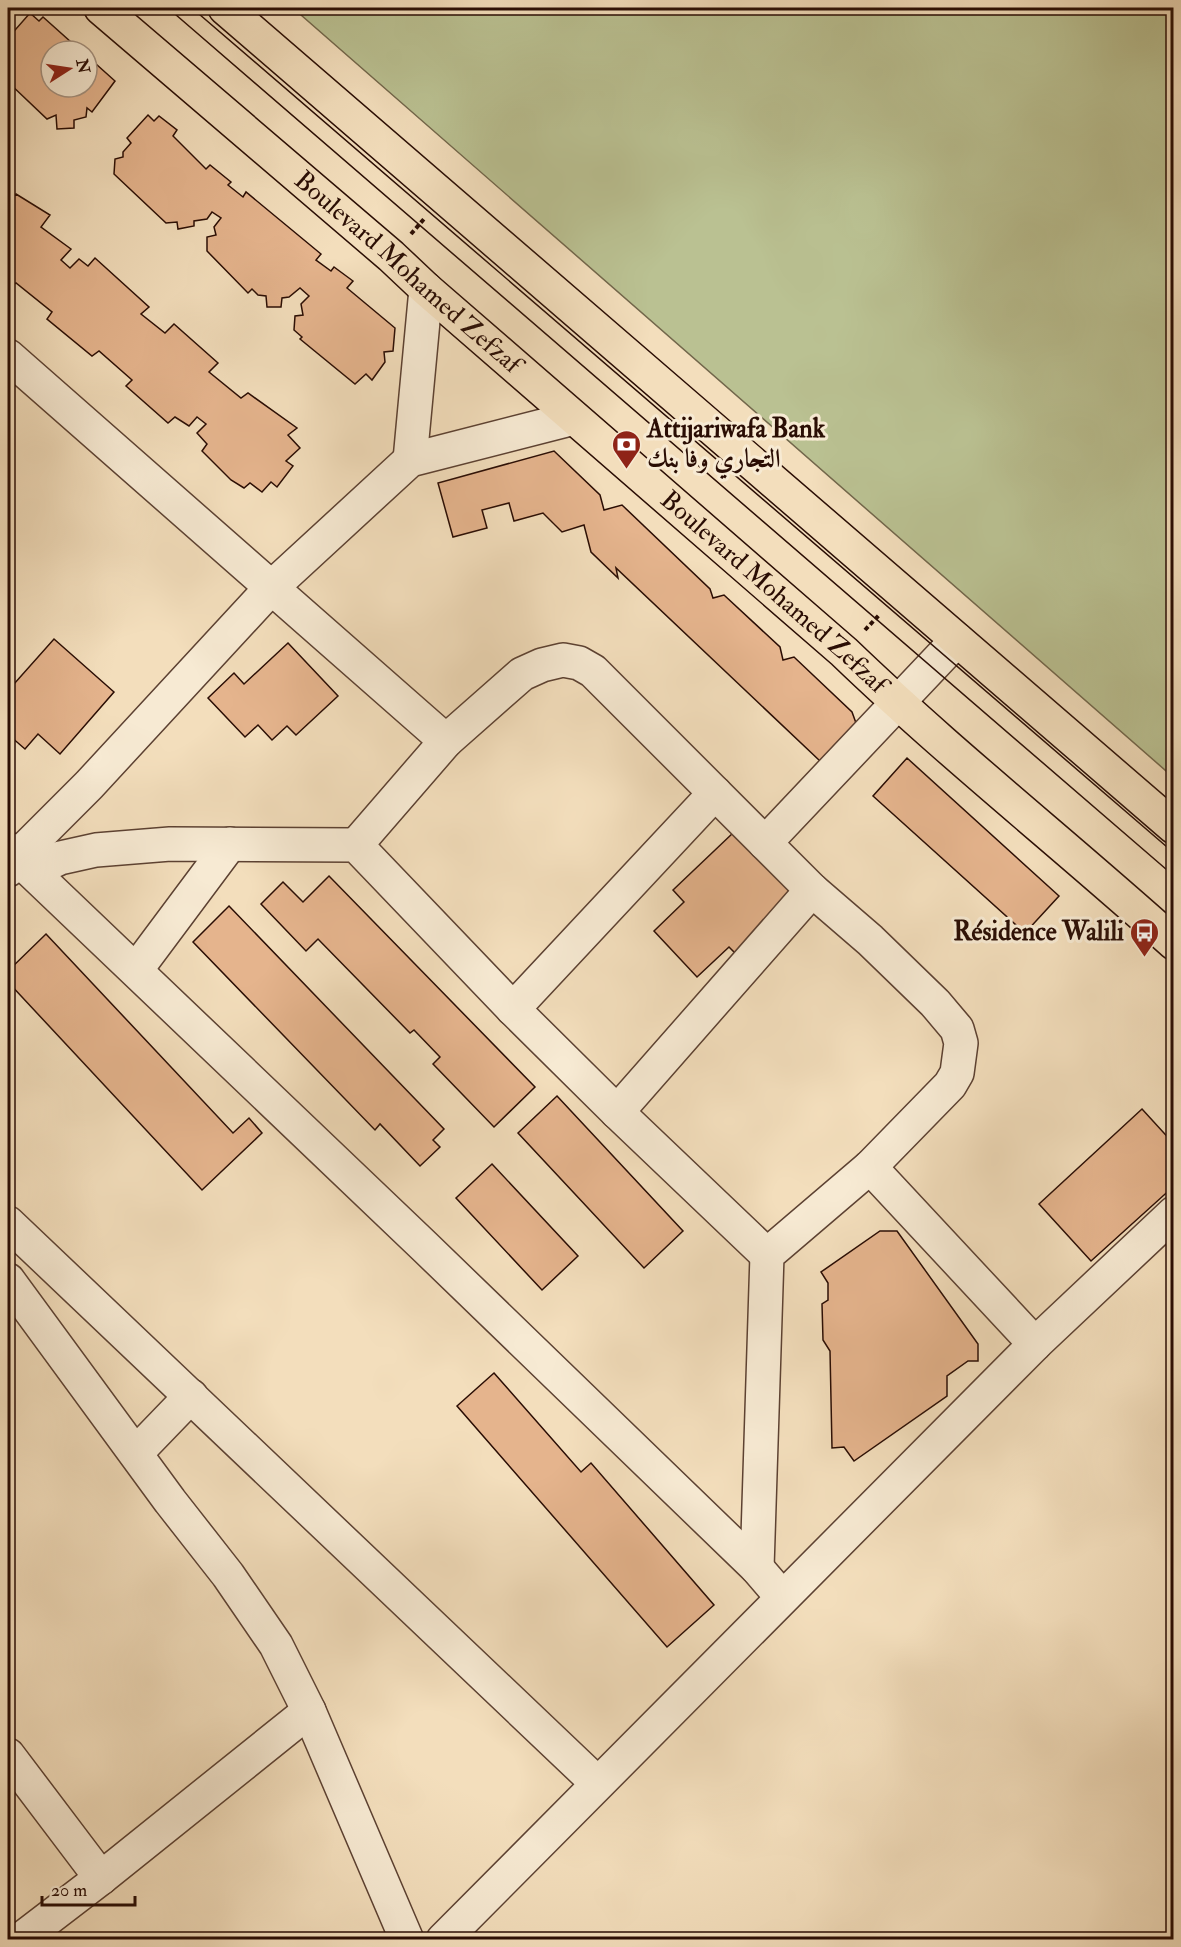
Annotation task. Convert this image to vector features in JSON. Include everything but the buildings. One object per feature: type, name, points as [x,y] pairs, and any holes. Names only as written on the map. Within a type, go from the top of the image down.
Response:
[{"type":"main road","name":"Boulevard Mohamed Zefzaf","points":[[101,8],[391,256],[426,289],[844,652],[897,704],[1117,891],[1173,943]]},
{"type":"main road","points":[[225,8],[1173,827]]},
{"type":"street","points":[[410,459],[426,289]]},
{"type":"street","points":[[8,356],[446,741]]},
{"type":"street","points":[[16,862],[271,588],[410,459],[574,418]]},
{"type":"street","points":[[765,843],[957,640]]},
{"type":"street","points":[[356,845],[446,741],[522,674],[542,665],[563,660],[579,663],[593,671],[812,890],[870,940],[935,1003],[957,1029],[961,1043],[957,1073],[950,1085],[870,1167],[767,1255],[757,1568]]},
{"type":"street","points":[[513,1009],[715,793]]},
{"type":"street","points":[[16,862],[60,858],[96,850],[170,844],[356,845],[513,1009],[616,1112],[767,1255]]},
{"type":"street","points":[[136,970],[230,844]]},
{"type":"street","points":[[16,862],[136,970],[757,1568],[782,1596]]},
{"type":"street","points":[[616,1112],[812,890]]},
{"type":"street","points":[[870,1167],[1035,1344]]},
{"type":"street","points":[[443,1940],[782,1596],[1035,1344],[1173,1213]]},
{"type":"street","points":[[8,1223],[597,1783]]},
{"type":"street","points":[[8,1280],[276,1645],[309,1711],[407,1940]]},
{"type":"street","points":[[136,1453],[191,1396]]},
{"type":"street","points":[[21,1940],[309,1711]]},
{"type":"street","points":[[8,1755],[101,1878]]},
{"type":"path","points":[[391,256],[445,196]]},
{"type":"path","points":[[844,652],[901,592]]},
{"type":"green space","points":[[293,8],[1173,8],[1173,777]]},
{"type":"tram line","points":[[168,8],[1174,876]]},
{"type":"tram line","points":[[192,8],[1174,853]]},
{"type":"place","name":"Attijariwafa Bank التجاري وفا بنك","points":[[626,470]]},
{"type":"place","name":"Résidence Walili","points":[[1145,958]]}]
